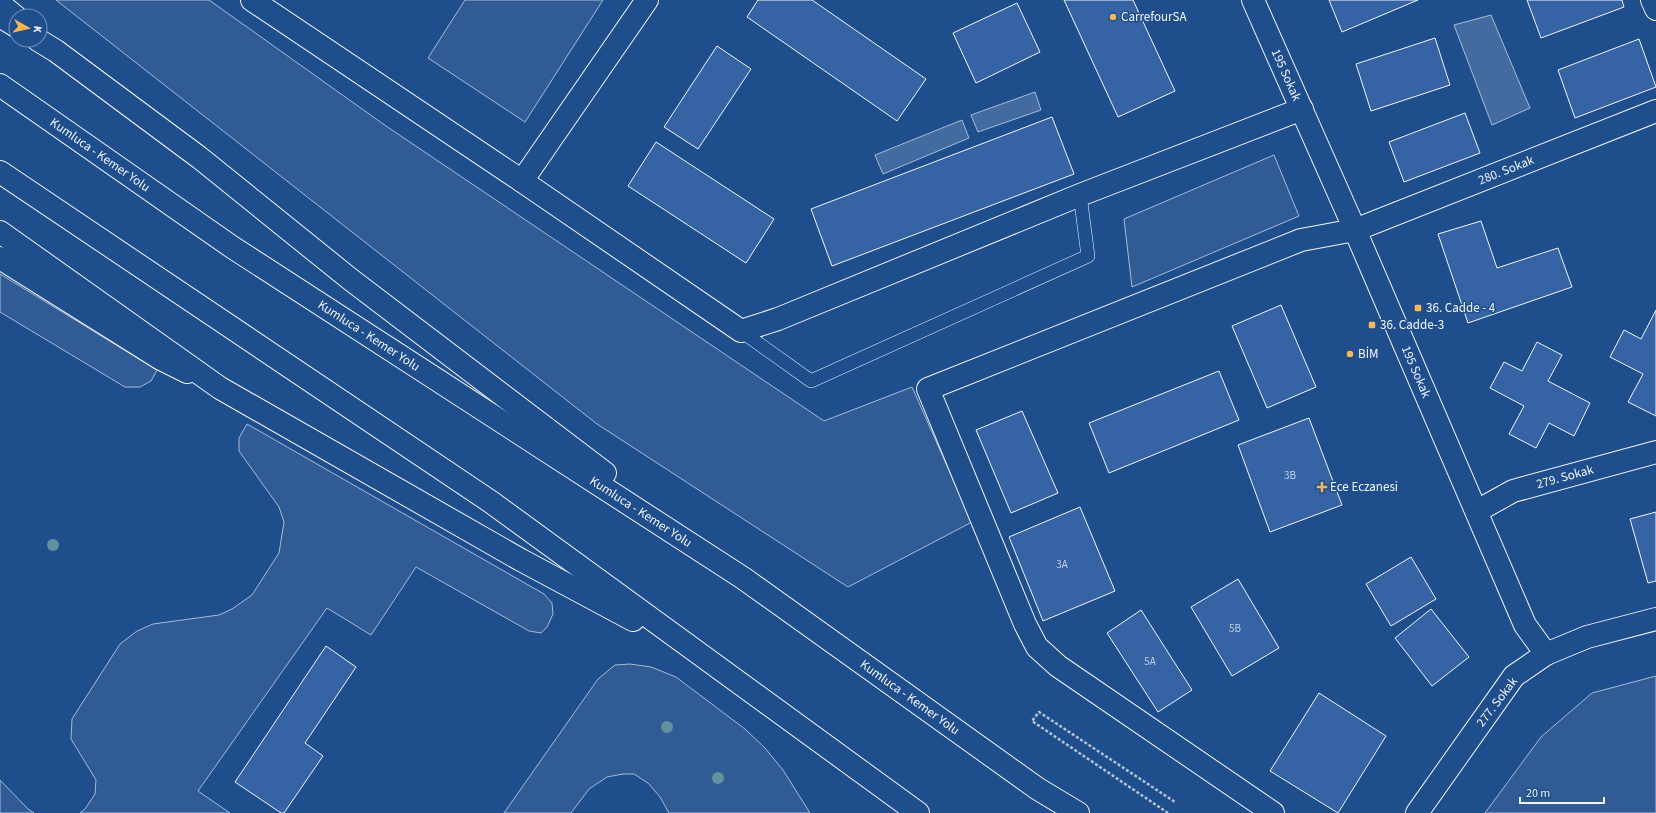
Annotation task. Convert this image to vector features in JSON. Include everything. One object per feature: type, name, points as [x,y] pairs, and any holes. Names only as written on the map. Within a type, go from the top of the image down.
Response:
[{"type":"main road","points":[[252,0],[522,181],[741,331],[778,319],[1080,195],[1302,109]]},
{"type":"main road","points":[[522,181],[648,0]]},
{"type":"main road","name":"195 Sokak","points":[[1252,0],[1355,230],[1525,625],[1546,654]]},
{"type":"main road","points":[[1652,0],[1656,9]]},
{"type":"main road","points":[[0,4],[8,10]]},
{"type":"main road","points":[[48,44],[56,51]]},
{"type":"main road","name":"Kumluca - Kemer Yolu","points":[[48,46],[200,158],[350,279],[743,578],[1032,784],[1078,813]]},
{"type":"main road","name":"Kumluca - Kemer Yolu","points":[[0,85],[232,247],[743,578]]},
{"type":"main road","name":"280. Sokak","points":[[1273,813],[1058,666],[1037,647],[1024,624],[928,389],[1301,240],[1355,230],[1656,111]]},
{"type":"main road","points":[[0,172],[491,502],[703,658],[918,813]]},
{"type":"main road","points":[[0,232],[220,388]]},
{"type":"main road","points":[[0,258],[161,359],[220,388],[520,560],[703,658]]},
{"type":"main road","name":"279. Sokak","points":[[1477,511],[1513,491],[1656,452]]},
{"type":"main road","name":"277. Sokak","points":[[1417,813],[1514,676],[1546,654],[1587,637],[1656,619]]},
{"type":"lane","points":[[741,331],[811,381],[1088,256],[1080,195]]},
{"type":"path","points":[[1168,813],[1032,722],[1039,712],[1175,802]]},
{"type":"shaded area","points":[[56,0],[209,0],[386,126],[824,421],[912,387],[972,522],[848,587],[597,424]]},
{"type":"shaded area","points":[[465,0],[603,0],[525,122],[428,58]]},
{"type":"shaded area","points":[[1491,15],[1530,108],[1492,125],[1454,25]]},
{"type":"shaded area","points":[[1035,92],[1041,110],[978,132],[971,115]]},
{"type":"shaded area","points":[[962,120],[969,138],[883,174],[875,155]]},
{"type":"shaded area","points":[[1274,155],[1299,216],[1132,287],[1124,219]]},
{"type":"shaded area","points":[[0,274],[157,370],[151,381],[140,387],[125,387],[0,312]]},
{"type":"shaded area","points":[[247,424],[544,594],[552,603],[553,614],[547,627],[541,633],[529,631],[416,567],[371,635],[327,608],[198,791],[230,813],[80,813],[85,809],[95,794],[96,780],[71,739],[72,719],[120,644],[137,631],[153,624],[219,615],[232,609],[252,595],[279,553],[284,522],[279,507],[239,451],[239,438]]},
{"type":"shaded area","points":[[630,664],[651,667],[676,677],[745,729],[765,748],[783,770],[810,813],[669,813],[660,797],[648,783],[634,774],[623,774],[607,777],[589,789],[571,813],[504,813],[598,679],[615,665]]},
{"type":"shaded area","points":[[1656,676],[1656,813],[1485,813],[1541,737],[1592,693]]},
{"type":"shaded area","points":[[0,780],[28,809],[34,813],[0,813]]},
{"type":"building","points":[[758,0],[812,0],[926,79],[897,121],[747,17]]},
{"type":"building","points":[[1064,0],[1133,0],[1175,91],[1118,117]]},
{"type":"building","points":[[1329,0],[1418,0],[1342,32]]},
{"type":"building","points":[[1527,0],[1622,0],[1624,7],[1541,38]]},
{"type":"building","points":[[1017,3],[1040,52],[976,83],[953,33]]},
{"type":"building","points":[[1435,38],[1450,85],[1371,111],[1356,64]]},
{"type":"building","points":[[1639,39],[1656,87],[1575,118],[1558,70]]},
{"type":"building","points":[[717,46],[751,69],[698,149],[664,127]]},
{"type":"building","points":[[1465,113],[1480,153],[1404,182],[1389,142]]},
{"type":"building","points":[[1052,117],[1074,174],[832,266],[811,209]]},
{"type":"building","points":[[656,142],[774,219],[746,263],[628,186]]},
{"type":"building","points":[[1481,221],[1497,268],[1558,248],[1572,287],[1468,323],[1438,234]]},
{"type":"building","points":[[1281,305],[1316,387],[1267,408],[1232,326]]},
{"type":"building","points":[[1656,310],[1656,416],[1628,402],[1643,374],[1610,357],[1624,330],[1641,339]]},
{"type":"building","points":[[1537,342],[1562,355],[1548,381],[1590,403],[1574,436],[1549,423],[1536,448],[1509,434],[1524,406],[1490,388],[1504,362],[1522,371]]},
{"type":"building","points":[[1219,371],[1239,420],[1109,473],[1089,423]]},
{"type":"building","points":[[1022,411],[1058,493],[1011,513],[976,430]]},
{"type":"building","points":[[1309,418],[1342,505],[1270,532],[1238,445]]},
{"type":"building","points":[[1080,507],[1115,591],[1043,621],[1009,537]]},
{"type":"building","points":[[1656,512],[1656,581],[1648,583],[1630,519]]},
{"type":"building","points":[[1411,557],[1436,599],[1391,626],[1366,584]]},
{"type":"building","points":[[1238,579],[1279,648],[1232,676],[1191,607]]},
{"type":"building","points":[[1431,609],[1469,657],[1432,686],[1395,638]]},
{"type":"building","points":[[1141,610],[1192,690],[1158,712],[1107,633]]},
{"type":"building","points":[[326,646],[356,667],[305,743],[323,756],[284,813],[281,813],[235,782]]},
{"type":"building","points":[[1319,693],[1386,736],[1338,813],[1270,771]]},
{"type":"place","name":"CarrefourSA","points":[[1113,17]]},
{"type":"place","name":"36. Cadde - 4","points":[[1418,308]]},
{"type":"place","name":"36. Cadde-3","points":[[1372,325]]},
{"type":"place","name":"BİM","points":[[1350,354]]},
{"type":"place","name":"Ece Eczanesi","points":[[1322,487]]}]
